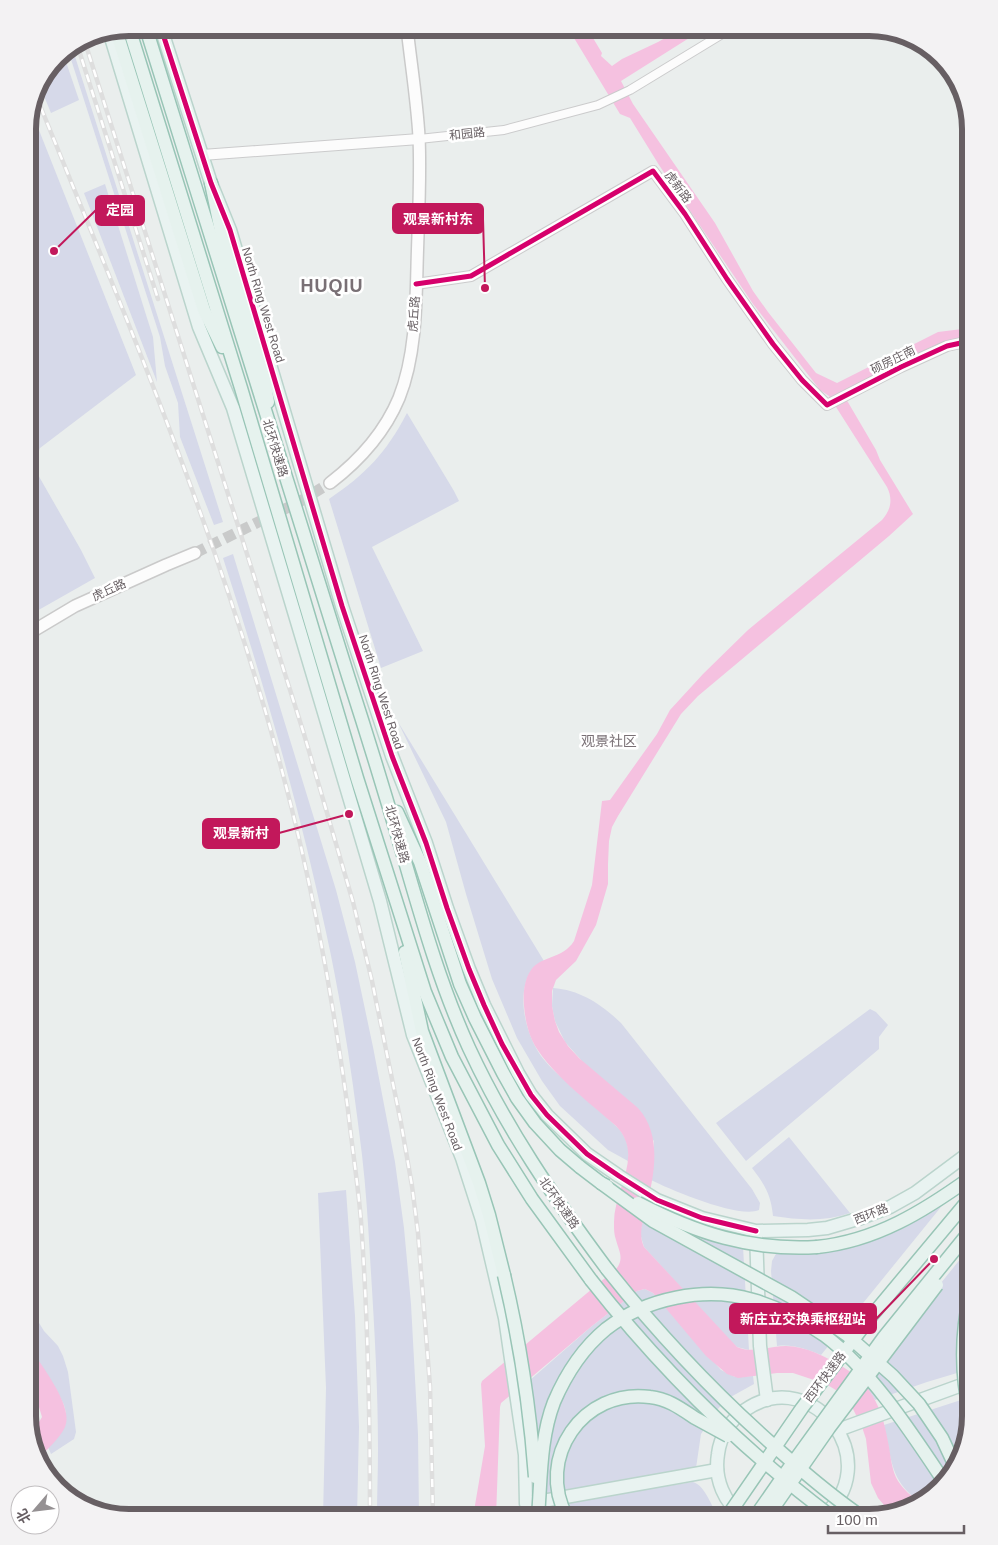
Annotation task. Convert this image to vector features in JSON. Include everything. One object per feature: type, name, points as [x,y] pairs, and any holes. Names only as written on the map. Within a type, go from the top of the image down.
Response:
[{"type":"highway","name":"北环快速路","points":[[131,36],[241,388],[354,768],[437,1025],[466,1086],[515,1173],[591,1280],[654,1356],[746,1446],[821,1509]]},
{"type":"highway","name":"北环快速路","points":[[148,36],[280,463],[377,766],[434,955],[468,1047],[496,1102],[530,1161],[570,1219],[636,1306],[709,1386],[758,1432],[820,1486],[850,1509]]},
{"type":"highway","points":[[118,37],[204,310],[241,388]]},
{"type":"highway","points":[[212,183],[222,232],[264,380],[280,463]]},
{"type":"highway","points":[[377,766],[420,862],[463,992],[516,1098],[535,1123],[560,1150],[580,1167],[653,1221],[791,1297],[847,1335],[893,1376],[915,1400],[939,1433],[951,1458]]},
{"type":"highway","points":[[392,889],[417,1014],[477,1176],[504,1275],[520,1350],[528,1406],[536,1509]]},
{"type":"highway","points":[[601,1183],[660,1214],[702,1232],[754,1244],[804,1248],[851,1241],[886,1229],[922,1210],[962,1183]]},
{"type":"highway","name":"西环快速路","points":[[732,1509],[802,1408],[869,1319],[962,1208]]},
{"type":"highway","name":"西环快速路","points":[[761,1509],[884,1337],[962,1241]]},
{"type":"highway","points":[[773,1509],[829,1428],[962,1254]]},
{"type":"highway","points":[[538,1509],[548,1421],[559,1390],[570,1370],[597,1337],[617,1322],[656,1303],[689,1295],[722,1295],[752,1300],[787,1313],[826,1336],[883,1395],[940,1476]]},
{"type":"highway","points":[[563,1509],[556,1483],[561,1454],[566,1439],[577,1423],[589,1412],[607,1402],[620,1398],[640,1396],[665,1401],[746,1446]]},
{"type":"highway","points":[[808,1499],[815,1509]]},
{"type":"highway","points":[[731,1509],[734,1506]]},
{"type":"main road","name":"North Ring West Road","points":[[164,36],[202,155],[233,239],[345,614],[392,756],[426,843],[447,908],[476,986],[502,1044],[531,1095],[547,1115],[587,1154],[657,1200],[702,1218],[756,1231]]},
{"type":"main road","name":"虎丘路","points":[[330,483],[348,470],[369,448],[383,428],[400,397],[410,354],[416,284],[419,139],[408,36]]},
{"type":"main road","name":"North Ring West Road","points":[[111,38],[199,327],[233,408],[380,900],[414,1035],[462,1158],[474,1196],[505,1318],[525,1455],[526,1509]]},
{"type":"main road","name":"虎丘路","points":[[36,629],[75,606],[195,554]]},
{"type":"main road","name":"西环路","points":[[756,1231],[827,1228],[890,1208],[915,1193],[962,1158]]},
{"type":"main road","points":[[756,1231],[760,1346],[767,1400]]},
{"type":"main road","points":[[844,1428],[962,1385]]},
{"type":"main road","points":[[735,1509],[724,1494],[717,1470],[720,1442],[730,1425],[743,1411],[767,1400],[784,1398],[805,1402],[844,1428],[848,1462],[846,1479],[841,1495],[830,1509]]},
{"type":"main road","points":[[535,1509],[717,1470]]},
{"type":"street","name":"和园路","points":[[202,155],[419,139],[504,130],[607,102],[720,36]]},
{"type":"street","name":"虎新路","points":[[416,284],[471,276],[654,171],[773,344],[802,380],[829,404]]},
{"type":"street","name":"硕房庄南","points":[[829,404],[901,367],[947,346],[962,343]]},
{"type":"shaded area","points":[[573,36],[592,36],[602,53],[601,56],[612,66],[622,59],[669,36],[692,36],[621,81],[633,104],[715,223],[753,291],[816,373],[837,383],[938,332],[962,329],[962,340],[933,346],[842,392],[913,514],[698,696],[681,714],[612,827],[609,841],[608,884],[596,925],[576,961],[556,980],[552,991],[555,1021],[559,1032],[568,1046],[579,1058],[638,1108],[646,1119],[651,1131],[654,1143],[654,1169],[642,1228],[641,1237],[644,1247],[737,1347],[749,1350],[780,1346],[801,1348],[836,1363],[863,1383],[876,1401],[884,1423],[896,1477],[905,1490],[913,1497],[893,1506],[886,1507],[878,1498],[871,1483],[866,1439],[862,1427],[852,1407],[839,1392],[826,1384],[793,1373],[738,1378],[727,1374],[706,1356],[653,1293],[645,1289],[637,1291],[592,1326],[501,1403],[496,1509],[474,1509],[485,1446],[482,1381],[617,1268],[621,1258],[614,1224],[615,1211],[628,1161],[628,1149],[624,1137],[616,1126],[582,1097],[547,1063],[532,1040],[524,1006],[524,987],[527,978],[535,965],[564,951],[574,941],[592,885],[602,801],[610,800],[657,734],[670,710],[703,674],[748,630],[882,520],[889,508],[890,500],[887,487],[829,396],[820,390],[753,304],[659,165],[630,118],[620,114]]},
{"type":"shaded area","points":[[74,54],[223,522],[214,525],[180,437],[178,403],[165,366],[160,337],[70,57]]},
{"type":"shaded area","points":[[66,61],[79,100],[51,113],[43,93],[55,72]]},
{"type":"shaded area","points":[[36,123],[136,375],[40,448],[36,458]]},
{"type":"shaded area","points":[[105,184],[153,337],[157,382],[84,193]]},
{"type":"shaded area","points":[[407,413],[459,501],[372,547],[423,651],[381,668],[329,499],[354,481],[374,462],[391,440]]},
{"type":"shaded area","points":[[36,471],[81,550],[95,578],[36,611]]},
{"type":"shaded area","points":[[233,554],[336,890],[355,962],[373,1047],[395,1162],[404,1228],[411,1304],[418,1434],[419,1509],[377,1509],[377,1377],[368,1219],[359,1127],[342,1015],[332,959],[292,790],[266,697],[223,558]]},
{"type":"shaded area","points":[[398,722],[544,961],[535,966],[530,973],[526,981],[523,999],[530,1034],[537,1049],[552,1068],[620,1130],[629,1152],[628,1161],[608,1150],[560,1106],[542,1081],[517,1038],[492,979],[446,822]]},
{"type":"shaded area","points":[[553,988],[563,989],[590,999],[621,1023],[752,1189],[760,1203],[759,1210],[749,1212],[736,1211],[721,1207],[651,1180],[654,1141],[565,1042],[555,1021],[552,1006]]},
{"type":"shaded area","points":[[870,1009],[876,1012],[888,1025],[879,1037],[879,1049],[746,1161],[716,1123]]},
{"type":"shaded area","points":[[789,1137],[850,1213],[831,1218],[812,1219],[773,1216],[767,1190],[752,1168]]},
{"type":"shaded area","points":[[346,1190],[355,1316],[359,1427],[357,1509],[323,1509],[326,1388],[318,1193]]},
{"type":"shaded area","points":[[949,1197],[821,1355],[794,1346],[777,1346],[771,1271],[772,1261],[777,1252],[833,1247]]},
{"type":"shaded area","points":[[645,1212],[684,1231],[743,1247],[749,1350],[737,1347],[730,1341],[644,1247],[640,1233]]},
{"type":"shaded area","points":[[962,1257],[962,1302],[957,1329],[957,1373],[875,1400],[862,1381]]},
{"type":"shaded area","points":[[645,1289],[653,1293],[721,1370],[735,1377],[753,1376],[754,1384],[727,1399],[717,1410],[701,1434],[696,1468],[543,1496],[529,1381],[592,1326],[637,1291]]},
{"type":"shaded area","points":[[36,1318],[44,1331],[58,1346],[63,1356],[68,1372],[76,1432],[74,1439],[51,1454],[48,1447],[59,1435],[66,1422],[64,1405],[36,1358]]},
{"type":"shaded area","points":[[36,1357],[61,1397],[67,1418],[63,1431],[44,1453],[37,1428],[42,1417],[36,1402]]},
{"type":"shaded area","points":[[961,1400],[961,1428],[955,1452],[943,1473],[935,1482],[914,1497],[902,1485],[893,1468],[884,1425]]},
{"type":"shaded area","points":[[693,1482],[698,1484],[705,1492],[714,1509],[544,1509],[544,1505]]},
{"type":"tunnel","points":[[195,553],[299,502],[330,483]]},
{"type":"railway","points":[[87,47],[304,734],[353,902],[372,981],[401,1123],[418,1233],[430,1386],[433,1509]]},
{"type":"railway","points":[[79,51],[158,299]]},
{"type":"railway","points":[[39,104],[147,372],[217,559],[248,654],[276,750],[301,847],[333,1011],[360,1207],[367,1332],[370,1509]]},
{"type":"cycle path","points":[[164,36],[211,183],[230,230],[342,606],[392,756],[426,843],[469,969],[502,1044],[531,1095],[547,1115],[587,1154],[657,1200],[702,1218],[756,1231]]},
{"type":"cycle path","points":[[416,284],[471,276],[653,171],[685,214],[727,279],[773,344],[802,380],[827,405],[901,367],[947,346],[962,343]]},
{"type":"place","name":"定园","points":[[54,251]]},
{"type":"place","name":"观景新村东","points":[[485,288]]},
{"type":"place","name":"观景新村","points":[[349,814]]},
{"type":"place","name":"新庄立交换乘枢纽站","points":[[934,1259]]},
{"type":"district","name":"HUQIU","points":[[332,286]]},
{"type":"district","name":"观景社区","points":[[609,741]]}]
